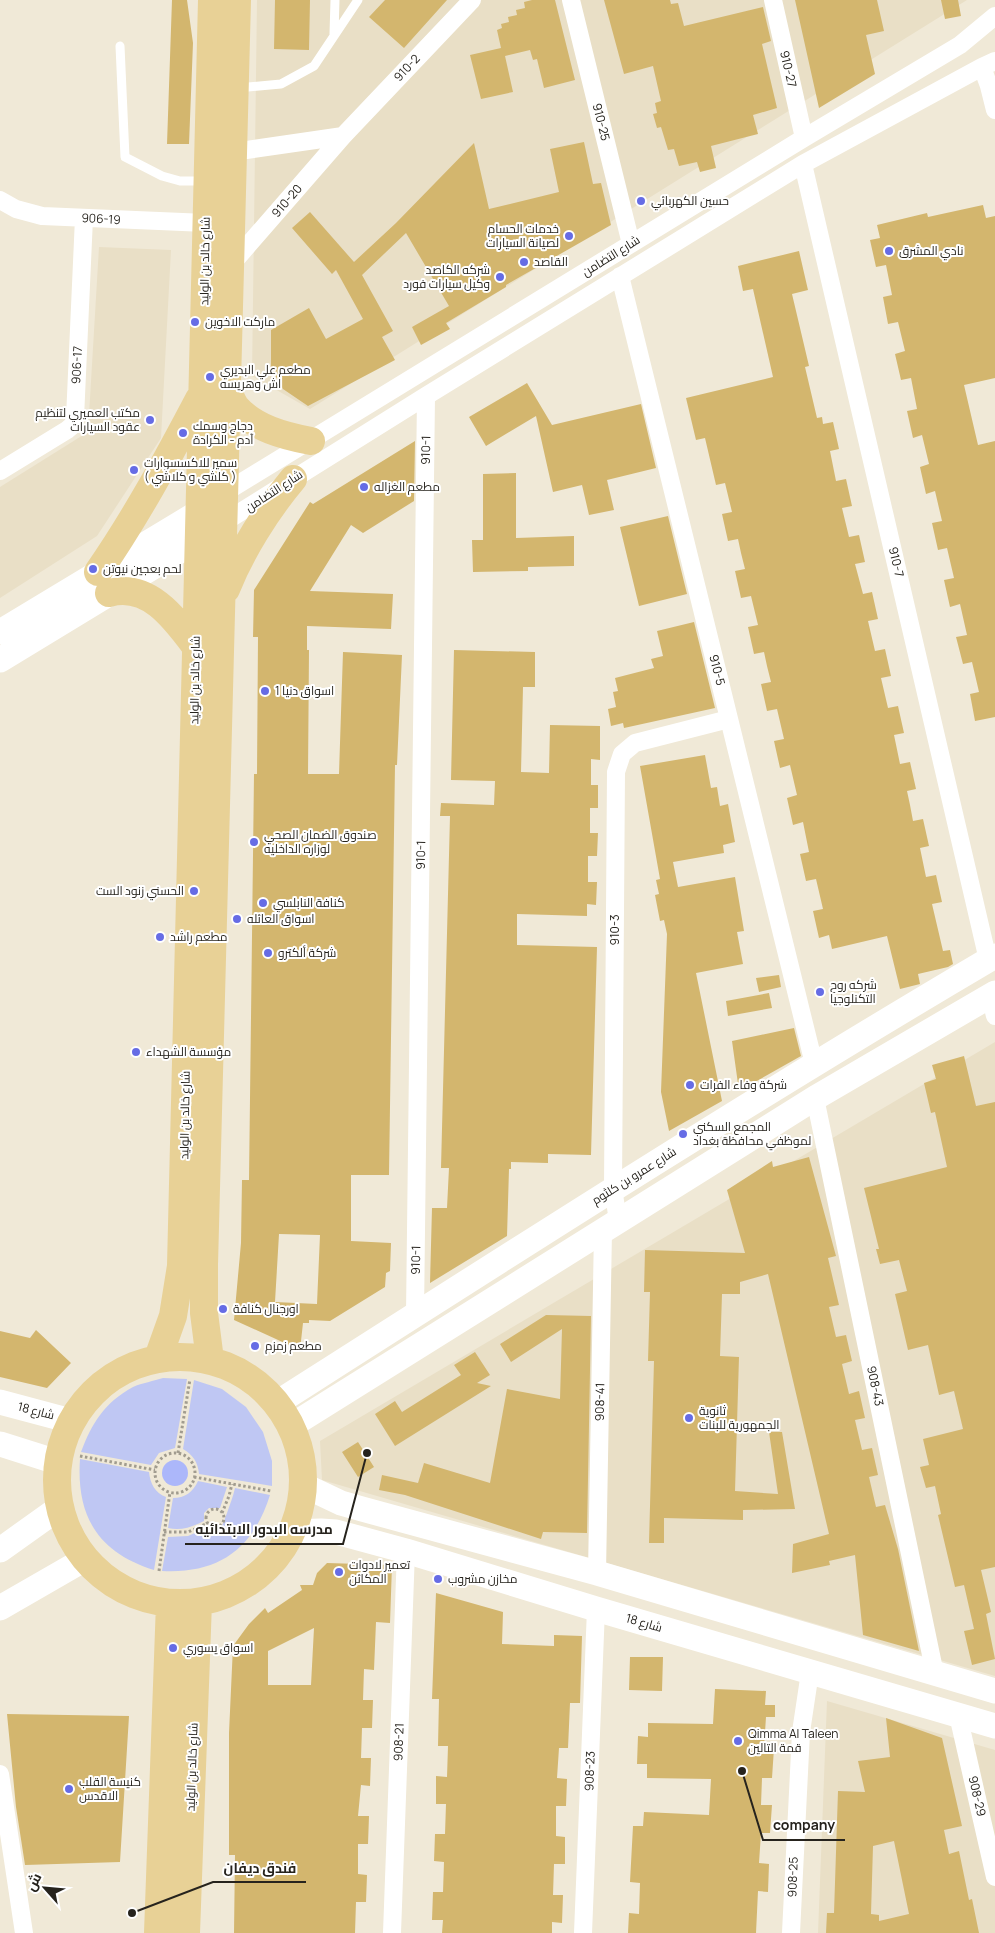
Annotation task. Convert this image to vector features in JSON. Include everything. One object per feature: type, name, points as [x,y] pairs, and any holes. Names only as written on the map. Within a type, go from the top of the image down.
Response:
[{"type":"main road","points":[[195,0],[201,31],[210,60]]},
{"type":"main road","name":"شارع خالد بن الوليد","points":[[210,1360],[204,1313],[204,1265],[224,493],[214,391],[206,223],[212,0]]},
{"type":"main road","name":"شارع خالد بن الوليد","points":[[158,1358],[173,1316],[181,1266],[199,512],[230,266],[237,0]]},
{"type":"main road","points":[[196,647],[175,619],[158,603],[137,593],[103,582],[120,540],[214,391],[246,416],[276,432],[311,441]]},
{"type":"main road","points":[[221,607],[224,592],[236,566],[271,509],[293,479]]},
{"type":"main road","points":[[184,1356],[210,1360],[247,1376],[277,1403],[291,1426],[301,1454],[303,1485],[299,1509],[291,1532],[273,1560],[249,1582],[220,1597],[198,1602],[170,1603],[138,1596],[109,1581],[85,1559],[69,1535],[59,1508],[56,1485],[69,1459],[62,1441],[71,1420],[94,1391],[123,1370],[158,1358],[184,1356]]},
{"type":"main road","name":"شارع خالد بن الوليد","points":[[186,1933],[198,1602]]},
{"type":"main road","points":[[158,1933],[170,1603]]},
{"type":"street","name":"910-2","points":[[343,136],[472,0]]},
{"type":"street","name":"910-25","points":[[571,0],[631,244]]},
{"type":"street","name":"910-27","points":[[772,0],[804,138]]},
{"type":"street","name":"شارع التضامن","points":[[224,493],[804,138],[960,45],[995,16]]},
{"type":"street","points":[[988,64],[989,86],[995,110]]},
{"type":"street","name":"شارع التضامن","points":[[223,523],[803,164],[988,64]]},
{"type":"street","points":[[233,152],[343,136]]},
{"type":"street","name":"910-20","points":[[230,266],[343,136]]},
{"type":"street","name":"910-7","points":[[803,164],[992,958]]},
{"type":"street","name":"906-19","points":[[0,200],[16,209],[42,216],[206,223]]},
{"type":"street","name":"906-17","points":[[0,471],[73,425],[75,418],[84,218]]},
{"type":"street","name":"910-5","points":[[620,276],[814,1064]]},
{"type":"street","name":"910-1","points":[[415,1314],[426,396]]},
{"type":"street","points":[[0,660],[199,512]]},
{"type":"street","points":[[0,632],[198,539]]},
{"type":"street","name":"910-3","points":[[611,1226],[613,1188],[616,772],[622,754],[635,743],[729,719]]},
{"type":"street","name":"شارع عمرو بن كلثوم","points":[[277,1403],[613,1188],[814,1064],[992,958]]},
{"type":"street","points":[[291,1426],[815,1098],[993,1001]]},
{"type":"street","name":"908-43","points":[[815,1098],[935,1674]]},
{"type":"street","name":"908-41","points":[[597,1572],[611,1226]]},
{"type":"street","name":"شارع 18","points":[[0,1402],[71,1420]]},
{"type":"street","points":[[0,1444],[69,1459]]},
{"type":"street","points":[[303,1485],[362,1510],[597,1572],[995,1691]]},
{"type":"street","points":[[0,1550],[59,1508]]},
{"type":"street","name":"شارع 18","points":[[291,1532],[321,1530],[336,1532],[406,1551],[995,1726]]},
{"type":"street","name":"908-21","points":[[392,1933],[406,1551]]},
{"type":"street","points":[[0,1608],[85,1559]]},
{"type":"street","name":"908-23","points":[[583,1933],[596,1609]]},
{"type":"street","points":[[806,1671],[811,1637]]},
{"type":"street","name":"908-25","points":[[791,1933],[801,1732],[806,1671]]},
{"type":"street","name":"908-29","points":[[958,1715],[995,1877]]},
{"type":"street","points":[[0,1774],[24,1933]]},
{"type":"lane","points":[[334,34],[335,0]]},
{"type":"lane","points":[[235,89],[281,84],[314,66],[358,0]]},
{"type":"lane","points":[[120,46],[125,157],[162,176],[180,181],[207,181]]},
{"type":"path","points":[[178,1453],[190,1379]]},
{"type":"path","points":[[178,1453],[189,1460],[194,1471],[194,1477],[184,1491],[170,1492],[161,1487],[157,1482],[156,1470],[161,1459],[166,1455],[178,1453]]},
{"type":"path","points":[[69,1459],[156,1470]]},
{"type":"path","points":[[194,1477],[271,1491]]},
{"type":"path","points":[[222,1513],[217,1510],[209,1512],[206,1516],[208,1523],[214,1527],[220,1526],[224,1518],[222,1513],[232,1484]]},
{"type":"path","points":[[159,1571],[170,1492]]},
{"type":"path","points":[[164,1532],[188,1532],[208,1523]]},
{"type":"shaded area","points":[[257,0],[967,0],[310,409],[252,376]]},
{"type":"shaded area","points":[[99,247],[171,250],[161,438],[97,536],[0,598],[0,487],[88,432]]},
{"type":"shaded area","points":[[995,1042],[995,1676],[322,1480],[320,1441]]},
{"type":"shaded area","points":[[163,1378],[187,1379],[175,1448],[159,1453],[151,1465],[81,1452],[100,1415],[114,1400],[133,1387]]},
{"type":"shaded area","points":[[194,1380],[222,1389],[246,1407],[263,1432],[272,1461],[272,1486],[199,1474],[194,1459],[183,1449]]},
{"type":"shaded area","points":[[80,1459],[149,1472],[154,1487],[166,1497],[154,1570],[135,1563],[119,1554],[105,1543],[95,1530],[87,1515],[82,1498]]},
{"type":"shaded area","points":[[175,1460],[184,1464],[188,1473],[184,1482],[175,1486],[166,1482],[162,1473],[166,1464]]},
{"type":"shaded area","points":[[198,1481],[227,1487],[220,1508],[209,1508],[204,1513],[204,1521],[195,1525],[182,1529],[168,1528],[173,1498],[188,1494]]},
{"type":"shaded area","points":[[235,1488],[270,1495],[263,1514],[243,1544],[217,1563],[182,1571],[162,1571],[168,1537],[188,1536],[208,1527],[220,1528]]},
{"type":"shaded area","points":[[827,1701],[995,1750],[995,1933],[818,1933]]},
{"type":"building","points":[[172,0],[187,0],[193,43],[189,144],[167,144]]},
{"type":"building","points":[[275,0],[310,0],[309,50],[274,49]]},
{"type":"building","points":[[385,0],[447,0],[404,48],[369,17]]},
{"type":"building","points":[[555,0],[575,80],[544,88],[537,59],[533,60],[530,50],[505,56],[513,92],[481,99],[470,55],[501,48],[497,30],[502,28],[501,24],[509,22],[508,17],[517,15],[516,10],[525,8],[524,2]]},
{"type":"building","points":[[604,0],[670,0],[671,4],[678,3],[684,26],[763,7],[771,41],[762,44],[777,108],[753,115],[758,134],[711,146],[716,168],[700,172],[697,162],[679,166],[674,149],[668,150],[661,127],[657,128],[653,114],[657,113],[655,103],[661,101],[653,66],[624,74]]},
{"type":"building","points":[[795,0],[877,0],[884,31],[866,35],[875,74],[819,108]]},
{"type":"building","points":[[941,0],[958,0],[961,16],[945,19]]},
{"type":"building","points":[[584,142],[593,184],[601,183],[611,225],[506,285],[506,287],[446,323],[450,329],[421,345],[412,327],[449,306],[406,233],[362,275],[393,331],[382,337],[395,360],[308,406],[283,389],[271,368],[271,330],[309,308],[326,339],[363,319],[336,270],[332,274],[292,228],[310,212],[354,262],[396,223],[474,143],[489,209],[559,192],[550,149]]},
{"type":"building","points":[[983,205],[986,218],[995,216],[995,378],[964,385],[978,445],[995,441],[995,717],[975,721],[970,694],[979,692],[972,662],[963,664],[956,637],[967,635],[960,604],[950,607],[944,580],[954,578],[947,548],[938,550],[932,523],[942,521],[935,491],[926,494],[920,467],[929,464],[922,435],[913,438],[907,411],[917,409],[911,378],[901,380],[895,354],[905,351],[898,322],[888,324],[883,297],[892,295],[886,265],[876,267],[870,240],[880,238],[877,225],[927,213],[928,217]]},
{"type":"building","points":[[799,251],[808,290],[792,294],[809,366],[805,367],[817,418],[822,417],[823,424],[833,422],[839,449],[830,451],[836,481],[846,479],[852,506],[842,508],[849,537],[859,535],[865,562],[855,564],[863,594],[872,592],[878,619],[868,621],[875,651],[885,649],[891,676],[881,678],[888,708],[898,706],[904,733],[894,735],[900,764],[910,762],[916,789],[907,791],[913,821],[923,819],[929,846],[920,848],[926,877],[936,875],[942,902],[932,904],[943,951],[950,950],[953,964],[948,967],[918,974],[920,984],[900,989],[887,936],[832,949],[829,935],[819,938],[813,911],[823,909],[816,879],[806,881],[800,854],[809,852],[803,822],[793,825],[787,798],[797,795],[790,765],[780,768],[774,741],[784,739],[777,709],[767,711],[761,684],[771,682],[764,652],[754,654],[748,627],[758,625],[751,596],[741,598],[735,571],[745,569],[738,539],[728,541],[722,514],[732,512],[725,483],[716,485],[705,438],[696,440],[686,398],[773,377],[753,289],[743,291],[738,266]]},
{"type":"building","points":[[527,383],[552,425],[641,404],[656,468],[607,480],[614,510],[589,515],[582,485],[553,492],[536,416],[486,446],[469,417]]},
{"type":"building","points":[[415,441],[414,501],[363,533],[351,525],[310,591],[393,594],[391,629],[307,626],[307,650],[309,650],[308,774],[339,774],[343,652],[402,655],[397,765],[395,765],[389,1175],[351,1175],[351,1241],[391,1243],[390,1271],[386,1273],[385,1287],[330,1321],[309,1320],[309,1323],[303,1323],[300,1350],[234,1320],[241,1243],[242,1180],[249,1180],[254,774],[257,774],[258,637],[253,637],[254,590],[310,502],[313,504]],"holes":[[[279,1234],[320,1235],[317,1304],[275,1302]]]},
{"type":"building","points":[[516,473],[516,538],[574,536],[574,566],[528,567],[528,571],[473,572],[472,540],[483,540],[483,474]]},
{"type":"building","points":[[668,516],[687,594],[639,606],[620,527]]},
{"type":"building","points":[[694,622],[715,708],[624,728],[623,723],[611,726],[608,709],[616,707],[613,692],[618,691],[615,678],[654,668],[651,659],[663,656],[657,631]]},
{"type":"building","points":[[454,650],[535,652],[535,687],[523,687],[521,772],[549,773],[550,725],[600,726],[600,760],[591,759],[591,785],[598,785],[598,808],[590,808],[590,833],[598,833],[597,856],[588,856],[588,882],[597,882],[596,905],[587,904],[587,916],[517,914],[517,945],[597,947],[591,1155],[548,1154],[548,1163],[511,1162],[511,1169],[509,1169],[507,1236],[430,1283],[432,1208],[447,1208],[449,1168],[441,1168],[450,816],[440,816],[441,803],[494,805],[495,781],[451,780]]},
{"type":"building","points":[[705,755],[711,788],[717,787],[720,806],[728,804],[735,842],[723,845],[724,853],[673,862],[678,887],[735,877],[744,931],[737,932],[743,964],[696,973],[722,1101],[669,1131],[661,1092],[667,934],[664,920],[660,921],[655,895],[659,894],[656,880],[660,879],[640,766]]},
{"type":"building","points":[[779,975],[781,987],[759,992],[756,978]]},
{"type":"building","points":[[769,993],[772,1008],[728,1016],[726,1001]]},
{"type":"building","points":[[794,1028],[801,1056],[739,1091],[732,1041]]},
{"type":"building","points":[[964,1056],[976,1106],[995,1102],[995,1567],[981,1570],[991,1612],[986,1614],[995,1659],[972,1665],[964,1631],[974,1629],[964,1585],[955,1587],[938,1515],[941,1514],[935,1486],[926,1488],[920,1467],[929,1465],[923,1439],[963,1429],[954,1391],[939,1395],[928,1345],[908,1350],[895,1294],[907,1291],[899,1260],[880,1264],[876,1249],[879,1249],[864,1188],[947,1167],[935,1112],[931,1113],[924,1083],[936,1079],[932,1065]]},
{"type":"building","points":[[809,1157],[836,1256],[828,1258],[839,1305],[829,1307],[836,1337],[846,1335],[852,1361],[842,1364],[849,1394],[859,1391],[865,1418],[855,1420],[862,1450],[872,1448],[878,1475],[869,1477],[876,1507],[885,1505],[898,1549],[919,1651],[863,1635],[855,1555],[829,1561],[830,1565],[792,1573],[793,1544],[829,1534],[768,1274],[740,1282],[740,1294],[722,1294],[720,1356],[739,1357],[735,1491],[778,1494],[769,1432],[782,1432],[795,1509],[743,1510],[743,1520],[664,1518],[664,1543],[649,1543],[654,1361],[648,1361],[650,1292],[644,1292],[645,1250],[745,1253],[727,1190],[772,1161],[773,1167]]},
{"type":"building","points":[[546,1315],[591,1316],[587,1533],[543,1532],[541,1539],[405,1495],[379,1490],[382,1475],[418,1483],[424,1463],[490,1483],[507,1389],[560,1399],[562,1329],[511,1362],[500,1344]]},
{"type":"building","points":[[36,1330],[71,1363],[47,1388],[0,1377],[0,1331],[30,1338]]},
{"type":"building","points":[[475,1352],[490,1375],[477,1383],[491,1386],[395,1446],[375,1414],[395,1401],[402,1412],[461,1375],[454,1365]]},
{"type":"building","points":[[358,1442],[374,1467],[358,1477],[342,1452]]},
{"type":"building","points":[[327,1563],[392,1565],[390,1623],[376,1622],[374,1670],[364,1669],[363,1700],[373,1700],[372,1728],[362,1728],[361,1758],[371,1758],[370,1786],[361,1785],[358,1816],[369,1816],[368,1844],[358,1844],[358,1874],[367,1875],[366,1902],[356,1902],[355,1933],[234,1933],[235,1855],[229,1855],[229,1733],[233,1646],[249,1624],[265,1608],[268,1613],[302,1590],[300,1585],[313,1585],[317,1573]],"holes":[[[314,1628],[311,1685],[268,1685],[268,1651]]]},
{"type":"building","points":[[436,1593],[503,1612],[502,1644],[554,1646],[554,1635],[582,1636],[580,1703],[570,1703],[568,1748],[559,1748],[557,1778],[567,1779],[566,1806],[556,1806],[556,1836],[565,1837],[565,1864],[554,1864],[553,1895],[563,1895],[562,1923],[552,1922],[552,1933],[442,1933],[443,1920],[432,1920],[433,1892],[443,1892],[444,1862],[434,1861],[435,1834],[445,1834],[446,1804],[436,1804],[436,1776],[447,1777],[448,1746],[438,1746],[439,1699],[432,1699]]},
{"type":"building","points":[[630,1657],[663,1657],[662,1691],[629,1690]]},
{"type":"building","points":[[715,1689],[766,1691],[765,1705],[775,1705],[775,1717],[766,1717],[764,1747],[774,1748],[772,1778],[762,1778],[761,1805],[772,1805],[770,1833],[761,1833],[759,1863],[769,1864],[768,1892],[758,1891],[756,1933],[628,1933],[629,1913],[639,1914],[640,1883],[630,1882],[633,1826],[643,1826],[644,1812],[709,1815],[711,1779],[647,1778],[647,1764],[637,1764],[638,1736],[648,1737],[648,1723],[713,1724]]},
{"type":"building","name":"كنيسة القلب الاقدس","points":[[7,1714],[129,1716],[120,1862],[25,1865],[16,1807]]},
{"type":"building","points":[[886,1718],[942,1738],[962,1826],[944,1830],[949,1854],[959,1851],[969,1900],[972,1899],[979,1933],[826,1933],[827,1913],[834,1913],[838,1791],[865,1792],[858,1761],[890,1757]],"holes":[[[894,1841],[909,1914],[879,1921],[879,1915],[871,1914],[873,1846]]]},
{"type":"place","name":"حسين الكهربائي","points":[[641,201]]},
{"type":"place","name":"خدمات الحسام لصيانة السيارات","points":[[569,236]]},
{"type":"place","name":"نادي المشرق","points":[[889,251]]},
{"type":"place","name":"القاصد","points":[[524,262]]},
{"type":"place","name":"شركه الكاصد وكيل سيارات فورد","points":[[500,277]]},
{"type":"place","name":"ماركت الاخوين","points":[[195,322]]},
{"type":"place","name":"مطعم علي البديري اش وهريسه","points":[[210,377]]},
{"type":"place","name":"مكتب العميري لتنظيم عقود السيارات","points":[[150,420]]},
{"type":"place","name":"دجاج وسمك آدم - الكرادة","points":[[183,433]]},
{"type":"place","name":"سمير للاكسسوارات ( كلشي و كلاشي )","points":[[134,470]]},
{"type":"place","name":"مطعم الغزاله","points":[[364,487]]},
{"type":"place","name":"لحم بعجين نيوتن","points":[[93,569]]},
{"type":"place","name":"اسواق دنيا 1","points":[[265,691]]},
{"type":"place","name":"صندوق الضمان الصحي لوزاره الداخليه","points":[[254,842]]},
{"type":"place","name":"الحسني زنود الست","points":[[194,891]]},
{"type":"place","name":"كنافة النابلسي","points":[[263,903]]},
{"type":"place","name":"اسواق العائله","points":[[237,919]]},
{"type":"place","name":"مطعم راشد","points":[[160,937]]},
{"type":"place","name":"شركة ألكترو","points":[[268,953]]},
{"type":"place","name":"شركه روح التكنلوجيا","points":[[820,992]]},
{"type":"place","name":"مؤسسة الشهداء","points":[[136,1052]]},
{"type":"place","name":"شركة وفاء الفرات","points":[[690,1085]]},
{"type":"place","name":"المجمع السكني لموظفي محافظة بغداد","points":[[683,1134]]},
{"type":"place","name":"اورجنال كنافة","points":[[223,1309]]},
{"type":"place","name":"مطعم زمزم","points":[[255,1346]]},
{"type":"place","name":"ثانوية الجمهورية للبنات","points":[[689,1418]]},
{"type":"place","name":"مدرسه البدور الابتدائيه","points":[[367,1453]]},
{"type":"place","name":"تعمير لادوات المكائن","points":[[339,1572]]},
{"type":"place","name":"مخازن مشروب","points":[[438,1579]]},
{"type":"place","name":"اسواق يسوري","points":[[173,1648]]},
{"type":"place","name":"Qimma Al Taleen قمة التالين","points":[[738,1741]]},
{"type":"place","name":"company","points":[[742,1771]]},
{"type":"place","name":"كنيسة القلب الاقدس","points":[[69,1789]]},
{"type":"place","name":"فندق ديفان","points":[[132,1913]]}]
